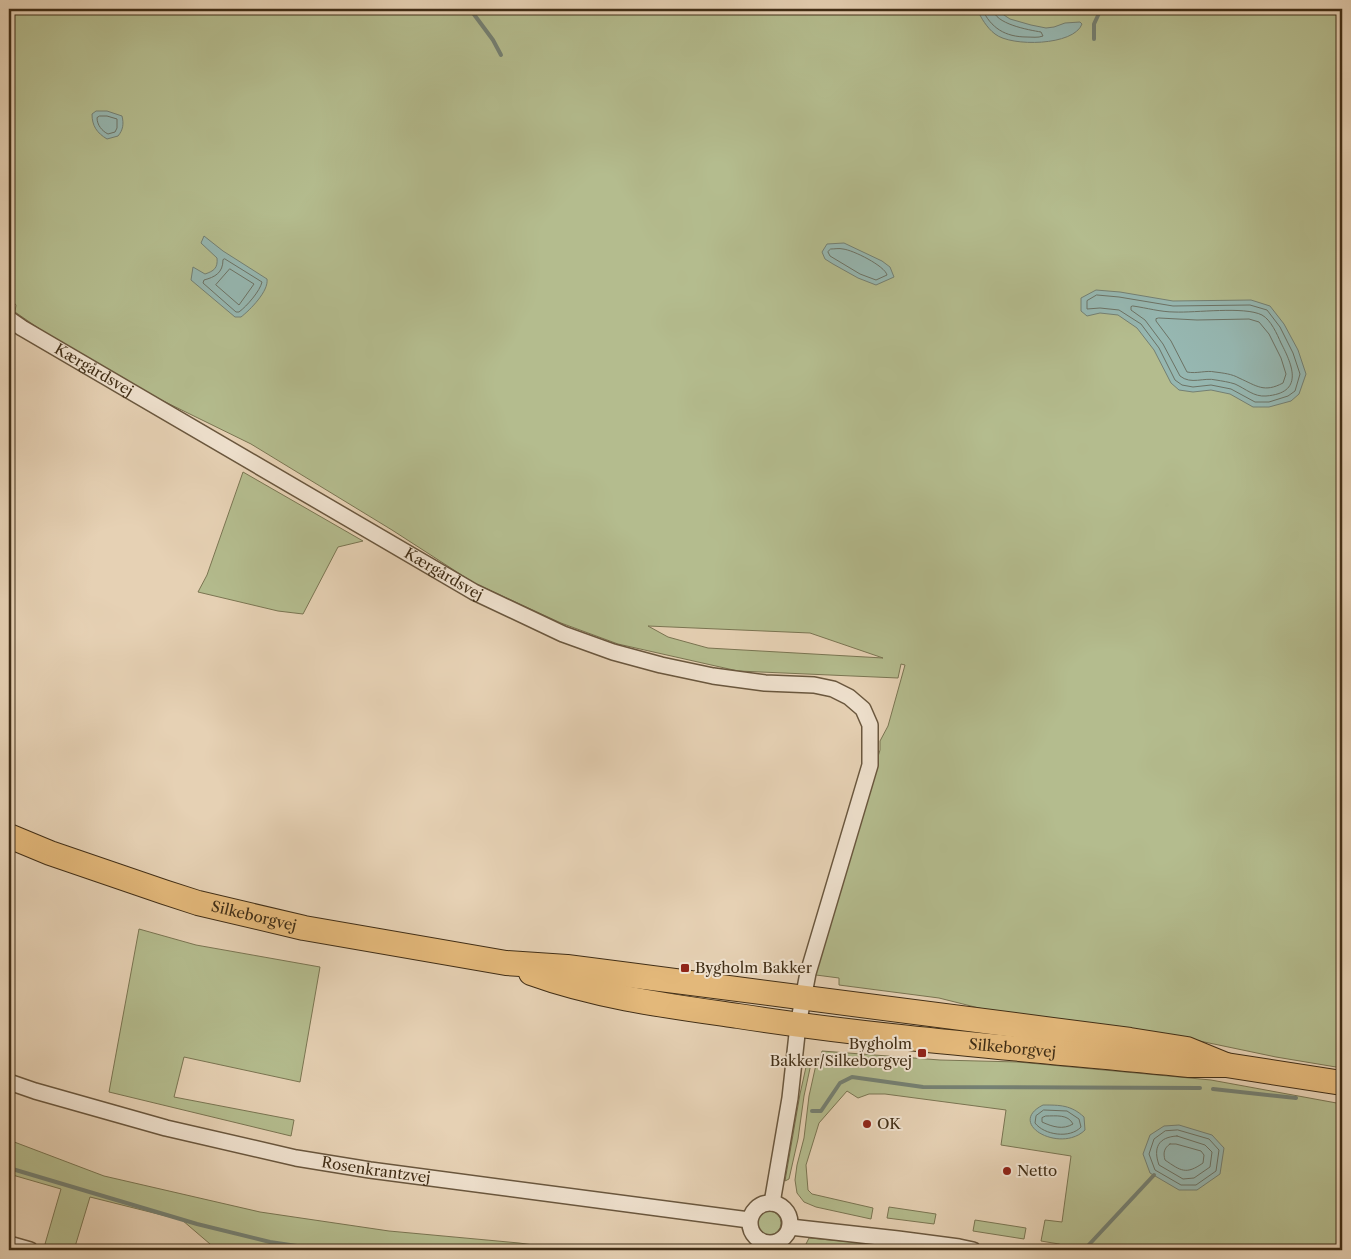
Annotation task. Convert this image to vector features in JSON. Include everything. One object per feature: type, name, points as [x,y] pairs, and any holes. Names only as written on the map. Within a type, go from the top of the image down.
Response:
[{"type":"main road","name":"Silkeborgvej","points":[[9,836],[50,853],[198,903],[304,928],[506,964],[567,967],[1187,1049],[1226,1065]]},
{"type":"main road","name":"Silkeborgvej","points":[[506,964],[561,984],[638,1001],[798,1025],[1189,1065],[1226,1065],[1342,1083]]},
{"type":"street","name":"Kærgårdsvej","points":[[9,319],[458,582],[563,634],[613,652],[662,665],[765,683],[814,685],[833,689],[849,697],[862,710],[870,725],[870,765],[824,914],[803,998]]},
{"type":"street","points":[[772,1202],[790,1098],[803,998]]},
{"type":"street","name":"Rosenkrantzvej","points":[[9,1082],[166,1128],[296,1158],[370,1170],[749,1220]]},
{"type":"street","points":[[772,1202],[780,1205],[786,1211],[790,1218],[790,1227],[787,1235],[781,1240],[766,1247],[753,1235],[749,1220],[752,1212],[757,1207],[764,1203],[772,1202]]},
{"type":"street","points":[[790,1227],[898,1238],[973,1250]]},
{"type":"street","points":[[9,1244],[30,1250]]},
{"type":"green space","points":[[9,9],[1342,9],[1342,1068],[1276,1057],[1190,1039],[983,1009],[939,998],[839,985],[839,978],[816,975],[814,969],[880,750],[880,741],[888,726],[905,665],[901,664],[898,678],[738,671],[618,644],[561,623],[474,583],[392,530],[251,444],[147,393],[47,334],[15,312],[16,305],[9,297]],"holes":[[[648,626],[810,633],[883,658],[708,648],[668,637]]]},
{"type":"green space","points":[[243,472],[363,541],[338,547],[303,614],[278,611],[198,592],[207,575]]},
{"type":"green space","points":[[139,929],[196,945],[320,967],[300,1082],[184,1057],[174,1097],[294,1120],[291,1136],[109,1092]]},
{"type":"green space","points":[[822,1051],[940,1060],[1018,1062],[1211,1080],[1342,1104],[1342,1250],[1074,1250],[1059,1244],[1041,1241],[1045,1220],[1062,1222],[1071,1156],[1001,1145],[1006,1110],[885,1094],[869,1094],[858,1098],[847,1091],[819,1123],[806,1165],[808,1190],[812,1194],[873,1208],[871,1219],[816,1207],[804,1202],[797,1193],[795,1180],[804,1138],[809,1096],[817,1060],[820,1060]]},
{"type":"green space","points":[[808,1058],[812,1059],[804,1096],[798,1139],[789,1179],[785,1181],[800,1094]]},
{"type":"green space","points":[[9,1140],[104,1176],[260,1212],[389,1231],[519,1243],[571,1250],[217,1250],[182,1220],[90,1197],[74,1250],[67,1250],[45,1244],[61,1189],[9,1174]]},
{"type":"green space","points":[[889,1207],[936,1214],[934,1224],[887,1218]]},
{"type":"green space","points":[[769,1211],[774,1212],[780,1218],[780,1228],[774,1234],[769,1235],[764,1234],[758,1228],[757,1223],[758,1218],[764,1212]]},
{"type":"green space","points":[[975,1220],[1026,1228],[1024,1239],[973,1231]]},
{"type":"green space","points":[[809,1238],[896,1246],[930,1250],[803,1250]]},
{"type":"water","points":[[977,9],[995,9],[1010,19],[1046,28],[1065,23],[1080,22],[1082,24],[1077,31],[1067,37],[1055,40],[1042,42],[1014,41],[992,32],[984,23]]},
{"type":"water","points":[[96,111],[107,111],[122,116],[123,127],[118,136],[107,139],[98,132],[92,118],[92,114]]},
{"type":"water","points":[[204,236],[223,251],[267,279],[267,284],[262,294],[254,305],[241,317],[235,317],[191,280],[193,267],[205,274],[213,270],[217,264],[217,258],[201,243]]},
{"type":"water","points":[[844,243],[882,261],[890,267],[894,277],[876,285],[858,278],[825,259],[822,252],[827,244]]},
{"type":"water","points":[[1096,290],[1173,301],[1251,300],[1270,306],[1284,324],[1298,350],[1306,374],[1299,394],[1291,401],[1269,407],[1253,407],[1230,394],[1211,390],[1193,392],[1179,390],[1171,383],[1154,350],[1137,328],[1118,315],[1100,313],[1087,316],[1081,311],[1081,298]]},
{"type":"water","points":[[1043,1105],[1060,1106],[1074,1110],[1084,1117],[1085,1130],[1075,1137],[1063,1139],[1051,1138],[1041,1134],[1033,1128],[1030,1120],[1033,1113]]},
{"type":"water","points":[[1179,1125],[1212,1135],[1224,1148],[1220,1174],[1197,1190],[1179,1190],[1150,1173],[1143,1154],[1150,1135],[1164,1126]]},
{"type":"waterway","points":[[470,9],[493,40],[501,55]]},
{"type":"waterway","points":[[1094,39],[1094,24],[1101,9]]},
{"type":"waterway","points":[[812,1111],[821,1111],[840,1083],[852,1077],[923,1087],[1200,1088]]},
{"type":"waterway","points":[[1213,1089],[1296,1098]]},
{"type":"waterway","points":[[9,1168],[197,1224],[270,1242],[324,1250]]},
{"type":"waterway","points":[[1084,1250],[1154,1175]]},
{"type":"place","name":"Bygholm Bakker","points":[[685,968]]},
{"type":"place","name":"Bygholm Bakker/Silkeborgvej","points":[[922,1053]]},
{"type":"place","name":"OK","points":[[867,1124]]},
{"type":"place","name":"Netto","points":[[1007,1171]]}]
